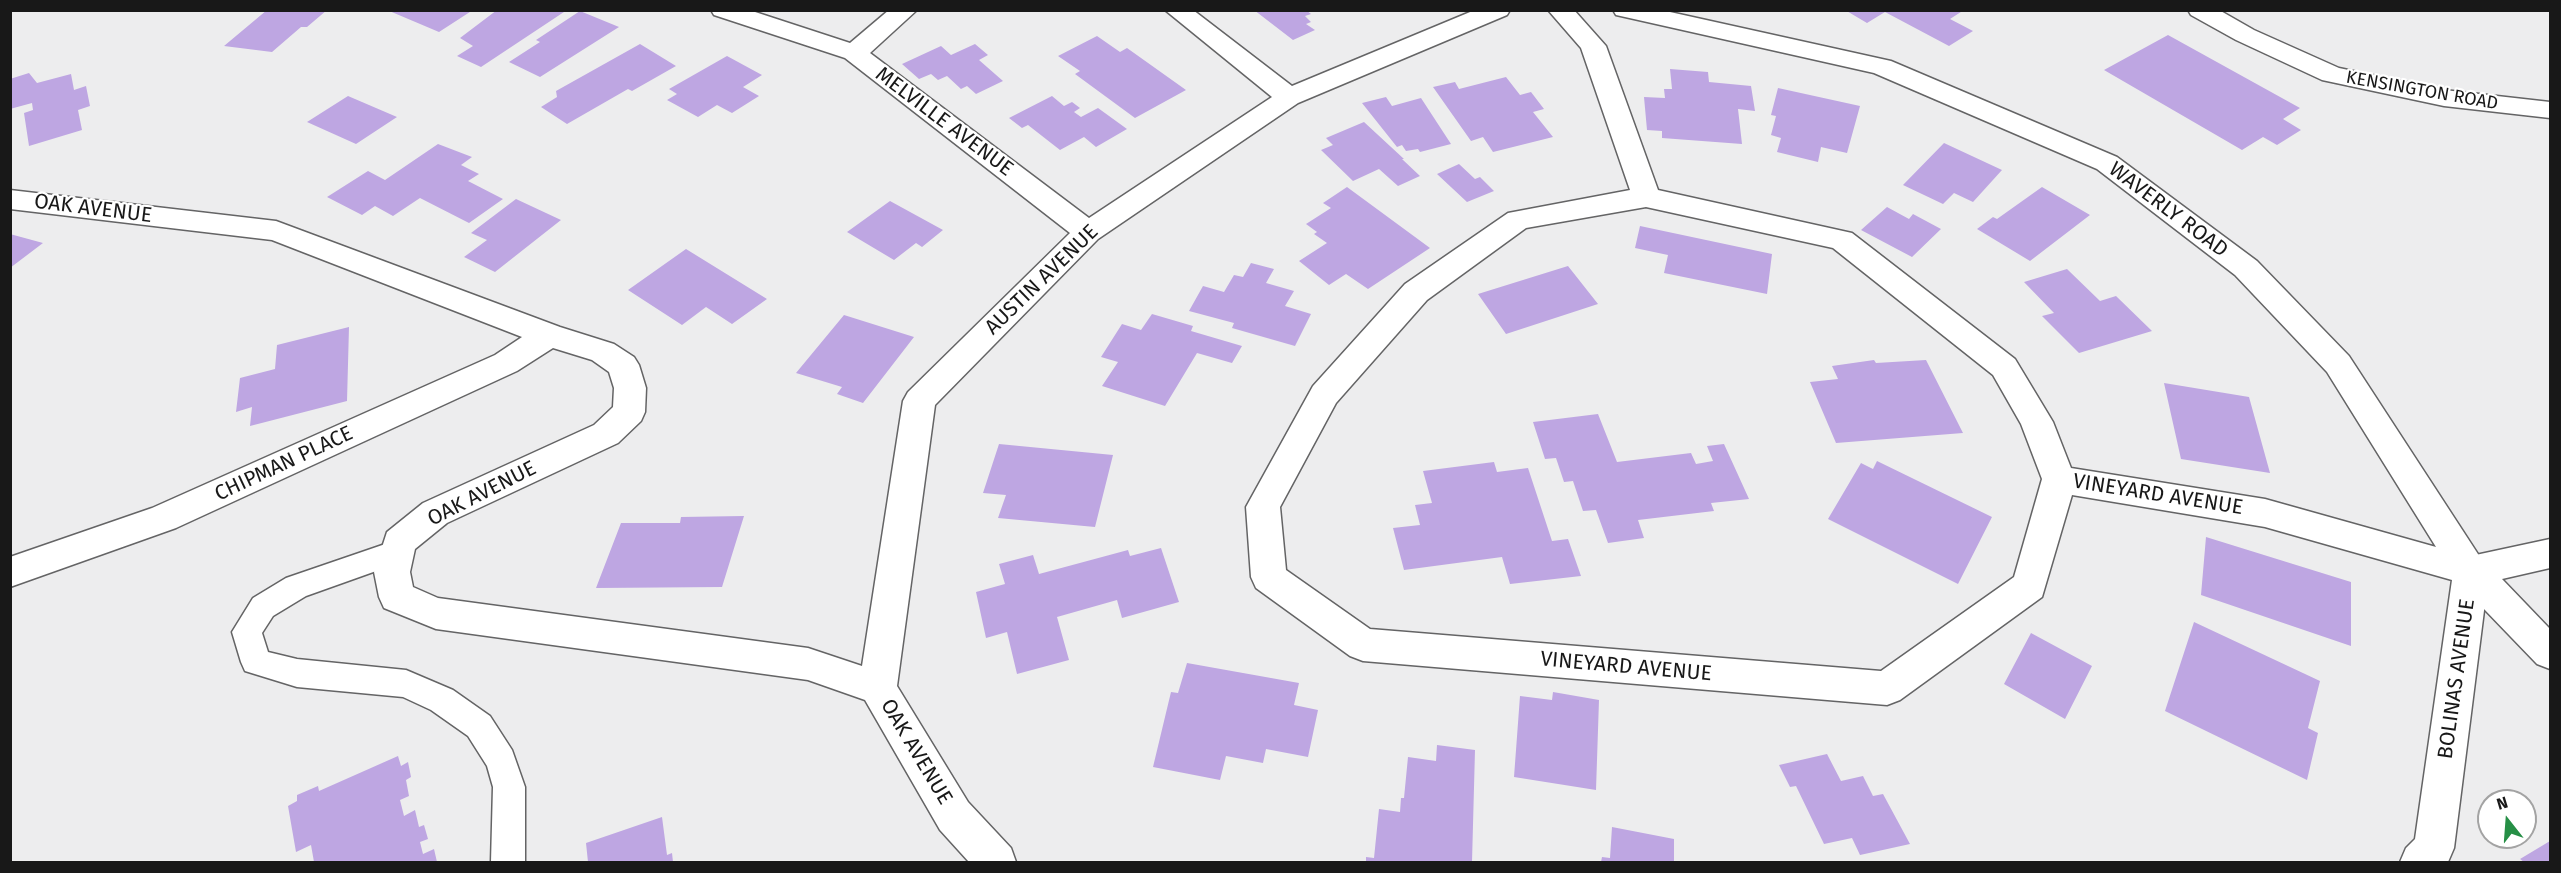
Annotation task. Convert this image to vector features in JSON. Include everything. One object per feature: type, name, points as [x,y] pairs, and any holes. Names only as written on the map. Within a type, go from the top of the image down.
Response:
[{"type":"street","points":[[723,10],[854,53]]},
{"type":"street","name":"MELVILLE AVENUE","points":[[905,10],[854,53],[1088,232]]},
{"type":"street","points":[[1177,10],[1289,97]]},
{"type":"street","name":"AUSTIN AVENUE","points":[[878,688],[919,401],[1088,232],[1289,97],[1498,10]]},
{"type":"street","points":[[1560,10],[1593,46],[1646,197]]},
{"type":"street","name":"WAVERLY ROAD","points":[[1625,10],[1882,67],[2107,163],[2246,268],[2338,364],[2471,571],[2550,652]]},
{"type":"street","name":"KENSINGTON ROAD","points":[[2200,10],[2245,35],[2331,74],[2444,98],[2550,110]]},
{"type":"street","name":"VINEYARD AVENUE","points":[[1646,197],[1842,240],[2004,367],[2037,422],[2059,479],[2029,586],[1887,688],[1363,645],[1269,577],[1263,507],[1324,395],[1416,292],[1518,220],[1646,197]]},
{"type":"street","name":"OAK AVENUE","points":[[10,199],[276,231],[549,334],[603,352],[623,365],[630,388],[629,412],[606,434],[435,513],[399,542],[392,572],[397,597],[436,613],[808,664],[878,688],[954,816],[996,862]]},
{"type":"street","name":"CHIPMAN PLACE","points":[[10,572],[164,518],[506,363],[549,334]]},
{"type":"street","name":"VINEYARD AVENUE","points":[[2059,479],[2265,513],[2471,571]]},
{"type":"street","name":"BOLINAS AVENUE","points":[[2421,862],[2434,848],[2471,571],[2550,554]]},
{"type":"lane","points":[[397,552],[296,587],[263,607],[247,632],[256,662],[297,673],[406,684],[442,700],[479,726],[501,760],[509,787],[508,862]]},
{"type":"building","points":[[267,10],[327,10],[307,27],[301,27],[272,52],[224,46]]},
{"type":"building","points":[[387,10],[473,10],[439,32]]},
{"type":"building","points":[[497,10],[567,10],[481,67],[457,56],[473,46],[460,38]]},
{"type":"building","points":[[1254,10],[1306,10],[1311,14],[1305,16],[1311,22],[1306,24],[1315,30],[1293,40]]},
{"type":"building","points":[[1845,10],[1964,10],[1950,19],[1973,31],[1949,46],[1885,12],[1867,23]]},
{"type":"building","points":[[580,11],[619,27],[540,77],[509,62],[540,42],[536,40]]},
{"type":"building","points":[[2168,35],[2300,108],[2283,119],[2301,130],[2277,145],[2263,137],[2242,150],[2104,70]]},
{"type":"building","points":[[1097,36],[1120,52],[1127,48],[1186,90],[1135,118],[1075,74],[1080,71],[1058,56]]},
{"type":"building","points":[[640,44],[676,66],[632,91],[628,89],[567,124],[541,107],[557,97],[556,91]]},
{"type":"building","points":[[975,44],[988,55],[979,60],[1003,81],[976,94],[967,86],[961,89],[947,76],[938,80],[931,74],[919,79],[902,64],[941,46],[951,55]]},
{"type":"building","points":[[727,56],[762,75],[743,87],[759,96],[732,113],[717,105],[698,117],[667,100],[677,94],[669,89]]},
{"type":"building","points":[[1670,69],[1708,72],[1709,82],[1751,86],[1755,111],[1738,109],[1742,144],[1662,138],[1662,131],[1647,130],[1644,97],[1665,98],[1664,89],[1672,89]]},
{"type":"building","points":[[29,73],[37,83],[71,74],[74,90],[86,86],[90,106],[78,110],[82,130],[29,146],[24,113],[33,110],[32,103],[10,109],[10,79]]},
{"type":"building","points":[[1506,77],[1520,95],[1531,92],[1544,109],[1533,112],[1553,137],[1493,152],[1483,137],[1471,141],[1433,87],[1455,82],[1459,89]]},
{"type":"building","points":[[1778,88],[1860,106],[1847,153],[1821,147],[1818,162],[1777,152],[1781,138],[1771,135],[1776,116],[1771,115]]},
{"type":"building","points":[[348,96],[397,117],[356,144],[307,122]]},
{"type":"building","points":[[1052,96],[1064,106],[1072,102],[1080,108],[1074,112],[1081,117],[1098,108],[1127,129],[1096,147],[1084,137],[1060,150],[1028,125],[1022,128],[1009,118]]},
{"type":"building","points":[[1386,97],[1392,106],[1421,98],[1451,144],[1420,152],[1418,149],[1406,151],[1402,145],[1397,147],[1362,103]]},
{"type":"building","points":[[1364,122],[1420,176],[1398,186],[1379,169],[1353,181],[1321,150],[1333,145],[1326,138]]},
{"type":"building","points":[[1944,143],[2002,170],[1973,202],[1954,193],[1943,204],[1903,185]]},
{"type":"building","points":[[438,144],[472,157],[461,165],[479,174],[468,181],[503,199],[469,223],[420,198],[393,216],[375,206],[362,215],[327,197],[368,171],[385,180]]},
{"type":"building","points":[[1459,164],[1475,179],[1480,177],[1494,191],[1467,202],[1437,174]]},
{"type":"building","points":[[1347,187],[1430,248],[1368,289],[1346,274],[1329,285],[1299,261],[1327,243],[1314,234],[1317,232],[1306,224],[1331,208],[1323,203]]},
{"type":"building","points":[[2042,187],[2090,215],[2030,261],[1977,229],[1993,217],[1997,219]]},
{"type":"building","points":[[516,199],[561,220],[495,272],[464,257],[487,240],[471,233]]},
{"type":"building","points":[[890,201],[943,230],[922,247],[916,243],[894,260],[847,232]]},
{"type":"building","points":[[1887,207],[1909,219],[1913,214],[1941,229],[1912,257],[1861,230]]},
{"type":"building","points":[[1640,226],[1772,254],[1767,294],[1664,273],[1668,255],[1635,248]]},
{"type":"building","points":[[10,234],[43,243],[10,268]]},
{"type":"building","points":[[686,249],[767,299],[732,324],[706,307],[682,325],[628,290]]},
{"type":"building","points":[[1251,263],[1274,269],[1266,283],[1294,291],[1285,306],[1311,314],[1295,346],[1232,328],[1234,323],[1189,311],[1203,286],[1224,292],[1234,275],[1243,277]]},
{"type":"building","points":[[1568,266],[1598,304],[1506,334],[1478,294]]},
{"type":"building","points":[[2067,269],[2100,301],[2116,296],[2152,331],[2079,353],[2042,316],[2054,313],[2024,282]]},
{"type":"building","points":[[1152,314],[1193,326],[1191,331],[1242,346],[1232,363],[1197,353],[1165,406],[1102,386],[1118,362],[1101,357],[1122,324],[1141,330]]},
{"type":"building","points":[[844,315],[914,337],[863,403],[837,394],[842,387],[796,373]]},
{"type":"building","points":[[349,327],[347,401],[250,426],[252,407],[236,412],[240,378],[275,369],[277,345]]},
{"type":"building","points":[[1874,360],[1876,363],[1926,360],[1963,433],[1836,443],[1810,382],[1838,379],[1832,366]]},
{"type":"building","points":[[2164,383],[2249,397],[2270,473],[2181,459]]},
{"type":"building","points":[[1598,414],[1617,462],[1691,453],[1696,464],[1713,461],[1707,446],[1724,444],[1749,499],[1711,503],[1714,511],[1638,520],[1644,538],[1608,543],[1596,510],[1583,511],[1573,481],[1564,482],[1556,458],[1545,459],[1533,422]]},
{"type":"building","points":[[999,444],[1113,455],[1095,527],[998,518],[1006,495],[983,493]]},
{"type":"building","points":[[1877,461],[1992,517],[1958,584],[1828,519],[1861,463],[1873,469]]},
{"type":"building","points":[[1494,462],[1497,472],[1528,468],[1552,541],[1568,539],[1581,576],[1510,584],[1502,557],[1404,570],[1393,528],[1420,525],[1415,505],[1432,503],[1423,471]]},
{"type":"building","points":[[744,516],[722,587],[596,588],[621,523],[680,523],[681,517]]},
{"type":"building","points":[[2206,537],[2351,582],[2351,646],[2201,595]]},
{"type":"building","points":[[1161,548],[1179,602],[1122,618],[1117,600],[1057,617],[1069,660],[1017,674],[1007,632],[986,638],[976,592],[1005,584],[999,564],[1033,555],[1039,574],[1128,550],[1130,556]]},
{"type":"building","points":[[2194,622],[2320,681],[2308,728],[2318,733],[2307,780],[2165,711]]},
{"type":"building","points":[[2031,633],[2092,666],[2065,719],[2004,684]]},
{"type":"building","points":[[1187,663],[1299,683],[1294,705],[1318,710],[1308,757],[1266,749],[1263,763],[1226,756],[1220,780],[1153,767],[1171,692],[1178,693]]},
{"type":"building","points":[[1553,692],[1599,700],[1596,790],[1514,777],[1520,696],[1552,700]]},
{"type":"building","points":[[1437,745],[1475,750],[1472,862],[1366,862],[1366,857],[1374,858],[1379,809],[1400,812],[1401,798],[1404,798],[1408,757],[1436,761]]},
{"type":"building","points":[[1827,754],[1841,781],[1863,776],[1873,796],[1883,794],[1910,844],[1860,855],[1852,838],[1824,844],[1796,786],[1790,787],[1779,765]]},
{"type":"building","points":[[398,756],[401,766],[408,762],[411,777],[406,780],[409,796],[400,800],[404,816],[415,810],[419,827],[424,825],[428,839],[420,842],[423,854],[434,849],[437,862],[314,862],[311,845],[296,852],[288,806],[297,801],[297,795],[318,786],[319,791]]},
{"type":"building","points":[[662,817],[667,855],[672,853],[673,862],[588,862],[586,843]]},
{"type":"building","points":[[1612,827],[1674,839],[1674,862],[1601,862],[1602,857],[1610,858]]},
{"type":"building","points":[[2550,841],[2550,862],[2524,862],[2520,859],[2537,849]]}]
